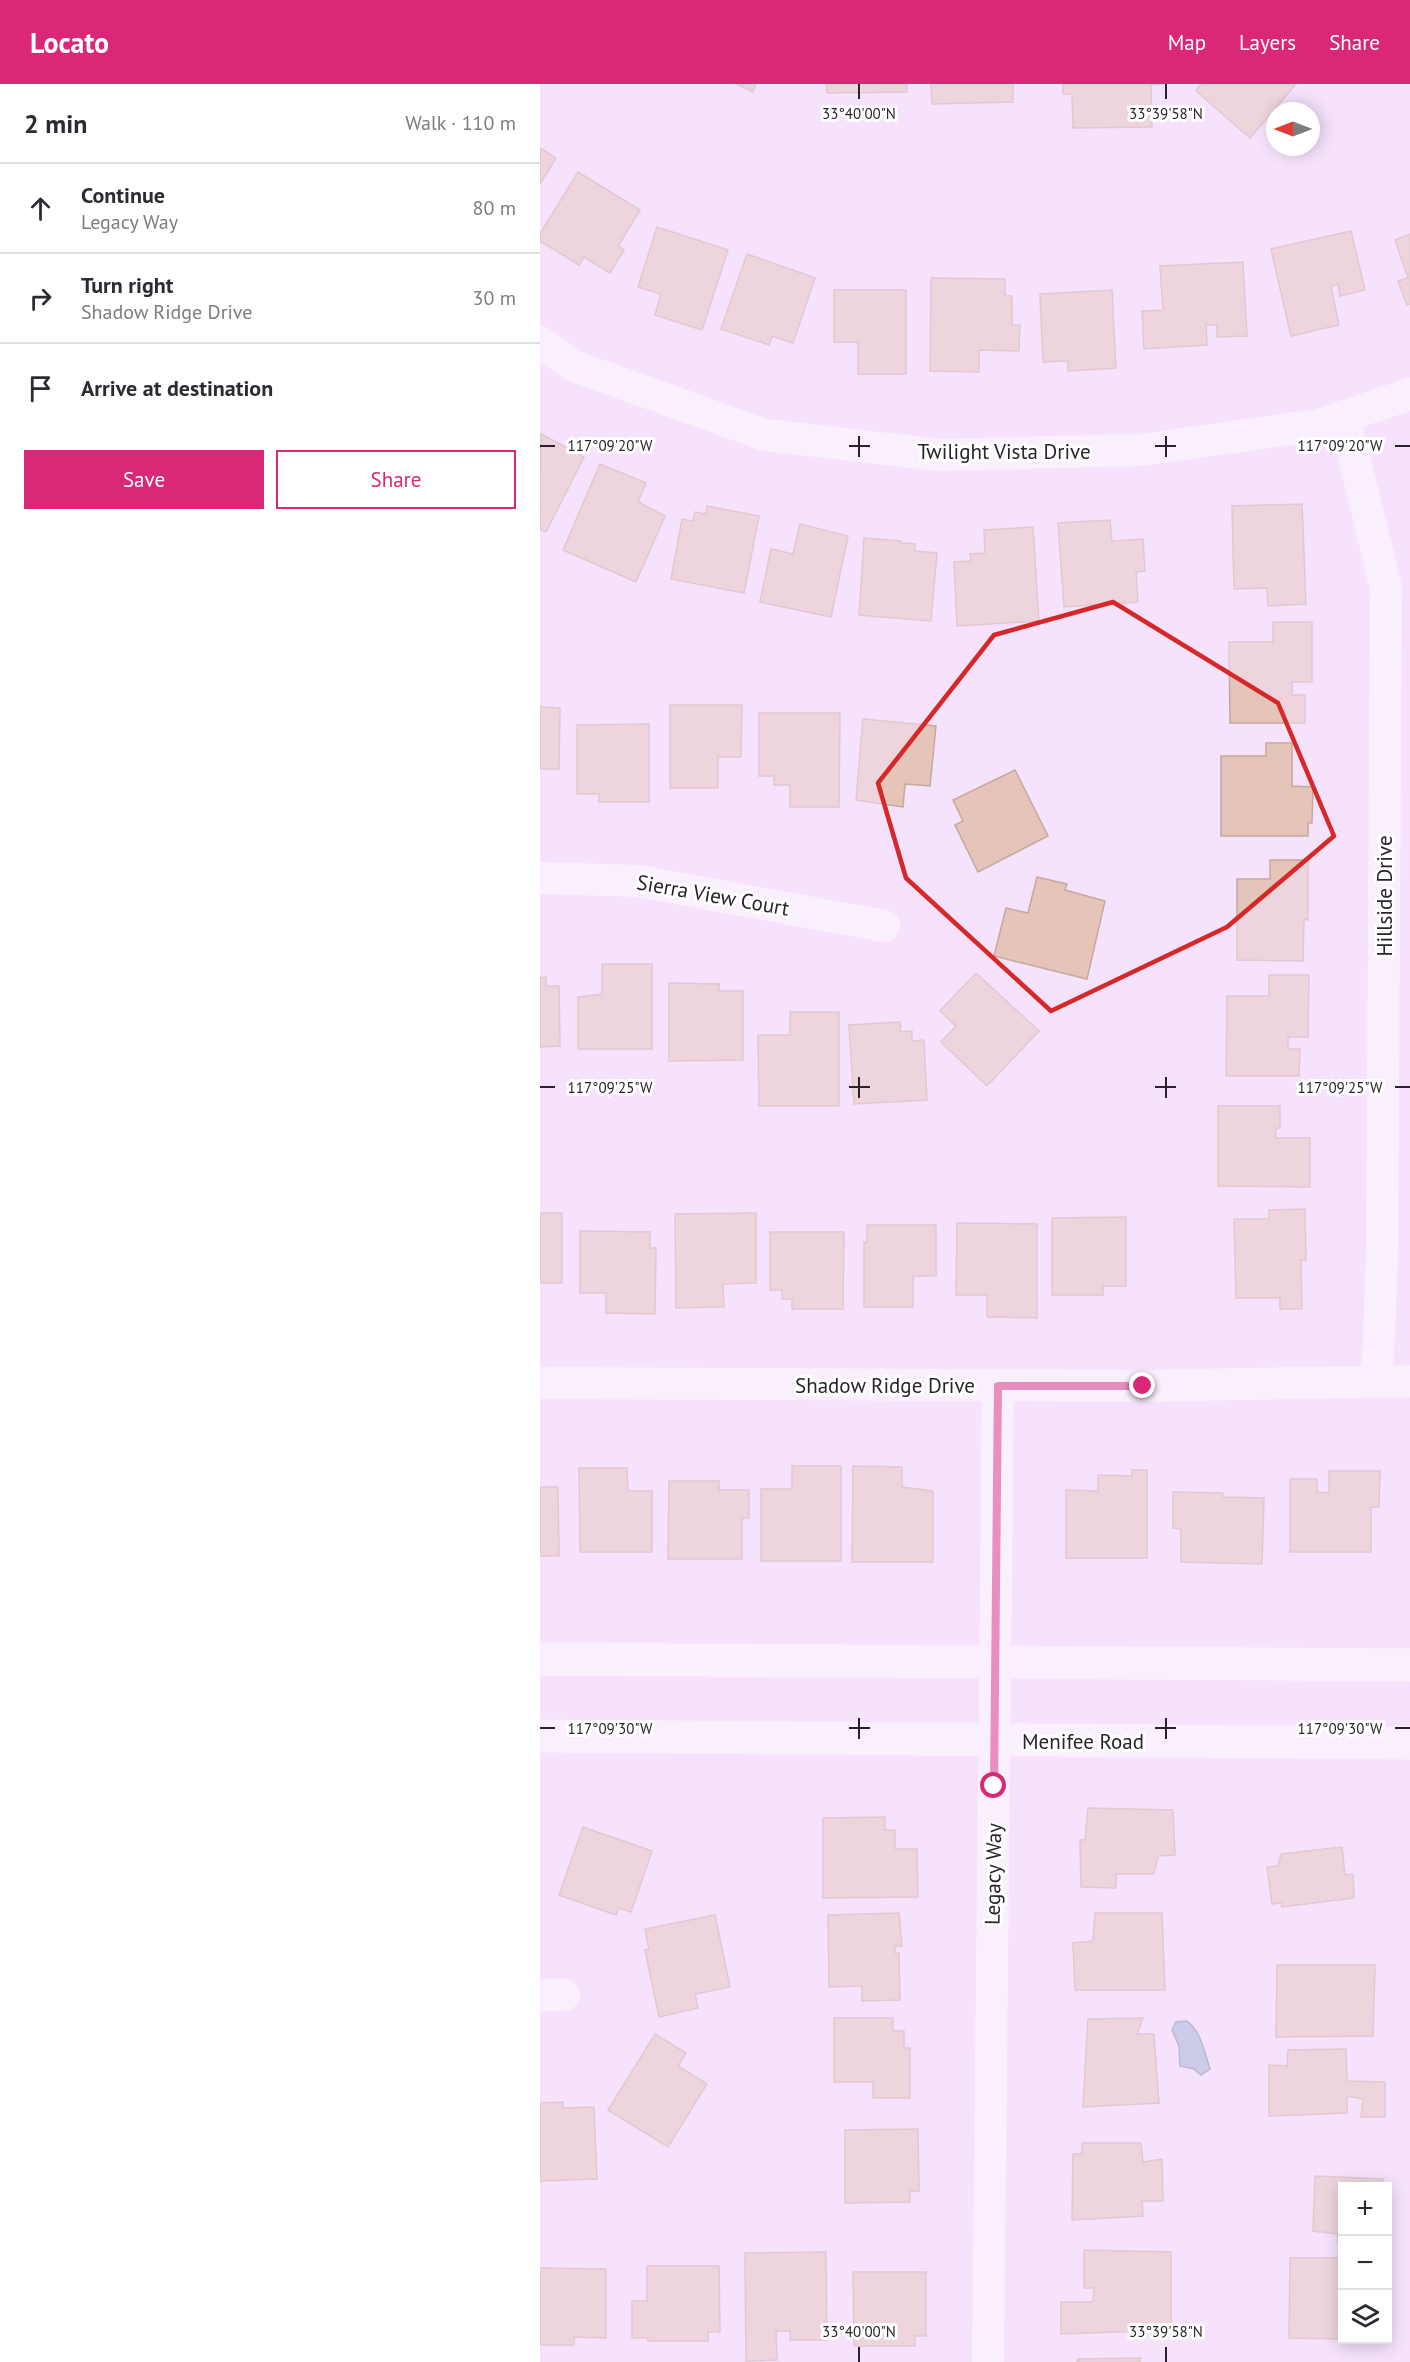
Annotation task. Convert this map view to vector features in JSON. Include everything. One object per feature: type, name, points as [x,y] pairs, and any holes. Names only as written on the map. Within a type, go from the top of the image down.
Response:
[{"type":"main road","points":[[540,1659],[1410,1665]]},
{"type":"main road","name":"Menifee Road","points":[[540,1736],[1410,1743]]},
{"type":"street","name":"Twilight Vista Drive","points":[[540,342],[574,366],[765,435],[939,455],[1141,450],[1318,425],[1410,394]]},
{"type":"street","name":"Hillside Drive","points":[[1344,416],[1386,588],[1382,1260],[1377,1381]]},
{"type":"street","name":"Sierra View Court","points":[[540,878],[638,881],[884,926]]},
{"type":"street","name":"Shadow Ridge Drive","points":[[540,1383],[998,1386],[1410,1381]]},
{"type":"street","name":"Legacy Way","points":[[988,2362],[998,1386]]},
{"type":"highlighted area","points":[[1113,602],[1278,703],[1334,836],[1227,927],[1051,1011],[906,878],[878,783],[994,635]]},
{"type":"water","points":[[1187,2021],[1199,2037],[1210,2069],[1201,2075],[1194,2069],[1180,2066],[1179,2046],[1172,2030],[1176,2022]]},
{"type":"building","points":[[736,84],[756,84],[753,92]]},
{"type":"building","points":[[826,84],[907,84],[907,92],[827,93]]},
{"type":"building","points":[[931,84],[1013,84],[1013,102],[932,104]]},
{"type":"building","points":[[1063,84],[1164,84],[1151,85],[1152,127],[1073,128],[1072,94],[1063,94]]},
{"type":"building","points":[[1201,84],[1296,84],[1281,102],[1266,102],[1266,119],[1250,138],[1196,91]]},
{"type":"building","points":[[540,148],[556,158],[540,184]]},
{"type":"building","points":[[578,172],[640,210],[618,246],[624,250],[610,273],[584,257],[579,265],[540,241],[540,234]]},
{"type":"building","points":[[657,227],[728,250],[702,330],[655,315],[661,294],[638,287]]},
{"type":"building","points":[[1351,231],[1365,290],[1340,296],[1338,284],[1331,286],[1339,325],[1291,336],[1271,249]]},
{"type":"building","points":[[1410,234],[1410,304],[1407,305],[1398,281],[1408,278],[1395,240]]},
{"type":"building","points":[[747,254],[815,278],[793,343],[772,336],[769,345],[721,329]]},
{"type":"building","points":[[1243,262],[1247,336],[1217,337],[1217,325],[1206,325],[1207,345],[1144,349],[1142,311],[1163,310],[1160,266]]},
{"type":"building","points":[[931,278],[1005,279],[1005,296],[1012,296],[1012,325],[1020,325],[1019,351],[979,350],[979,372],[930,371]]},
{"type":"building","points":[[834,290],[906,290],[906,374],[858,374],[858,342],[834,342]]},
{"type":"building","points":[[1112,290],[1116,368],[1068,371],[1068,361],[1043,362],[1040,294]]},
{"type":"building","points":[[541,434],[584,457],[546,532],[540,529]]},
{"type":"building","points":[[600,464],[646,483],[638,502],[665,516],[636,582],[563,550]]},
{"type":"building","points":[[1302,504],[1306,604],[1268,606],[1267,588],[1234,589],[1232,506]]},
{"type":"building","points":[[707,506],[759,516],[744,593],[671,579],[682,519],[693,521],[695,512],[706,514]]},
{"type":"building","points":[[1110,520],[1112,541],[1143,539],[1145,571],[1136,572],[1138,602],[1064,607],[1058,523]]},
{"type":"building","points":[[800,524],[848,536],[831,617],[760,602],[771,549],[793,554]]},
{"type":"building","points":[[1033,527],[1039,621],[957,626],[954,562],[971,561],[970,554],[985,553],[984,530]]},
{"type":"building","points":[[864,538],[901,541],[901,543],[915,544],[915,551],[937,553],[931,621],[859,615]]},
{"type":"building","points":[[1273,622],[1312,622],[1312,682],[1292,682],[1292,695],[1305,695],[1305,723],[1230,723],[1229,642],[1273,642]]},
{"type":"building","points":[[670,705],[742,705],[741,757],[718,757],[718,788],[670,788]]},
{"type":"building","points":[[540,707],[560,708],[559,769],[540,769]]},
{"type":"building","points":[[759,713],[840,713],[839,807],[790,807],[790,785],[774,785],[774,776],[759,776]]},
{"type":"building","points":[[863,719],[936,726],[930,786],[905,784],[903,807],[856,800]]},
{"type":"building","points":[[649,724],[649,802],[599,802],[599,794],[577,794],[577,725]]},
{"type":"building","points":[[1266,743],[1292,743],[1292,786],[1313,787],[1312,823],[1308,823],[1308,836],[1221,836],[1221,756],[1266,756]]},
{"type":"building","points":[[1015,770],[1048,836],[978,872],[955,825],[963,821],[953,800]]},
{"type":"building","points":[[1270,860],[1308,860],[1308,920],[1304,919],[1303,961],[1237,960],[1237,879],[1270,879]]},
{"type":"building","points":[[1037,877],[1067,884],[1065,890],[1105,901],[1087,979],[994,956],[1006,908],[1028,913]]},
{"type":"building","points":[[602,964],[652,964],[652,1049],[578,1049],[578,997],[602,994]]},
{"type":"building","points":[[976,973],[1039,1031],[987,1086],[941,1042],[956,1026],[940,1011]]},
{"type":"building","points":[[1269,975],[1309,975],[1308,1037],[1288,1037],[1288,1049],[1300,1049],[1299,1076],[1226,1076],[1227,996],[1269,996]]},
{"type":"building","points":[[546,977],[546,986],[559,986],[560,1046],[540,1047],[540,978]]},
{"type":"building","points":[[669,983],[719,984],[719,991],[743,991],[743,1060],[669,1061]]},
{"type":"building","points":[[790,1012],[839,1012],[839,1106],[759,1106],[758,1035],[790,1035]]},
{"type":"building","points":[[900,1022],[901,1032],[912,1031],[912,1041],[924,1040],[927,1100],[854,1104],[849,1025]]},
{"type":"building","points":[[1218,1106],[1280,1106],[1280,1128],[1276,1128],[1275,1138],[1310,1138],[1310,1187],[1218,1186]]},
{"type":"building","points":[[1305,1209],[1306,1260],[1301,1260],[1302,1309],[1280,1309],[1280,1298],[1236,1298],[1234,1219],[1269,1219],[1269,1210]]},
{"type":"building","points":[[540,1213],[562,1213],[562,1283],[540,1283]]},
{"type":"building","points":[[756,1213],[756,1283],[723,1284],[724,1307],[676,1308],[675,1214]]},
{"type":"building","points":[[1126,1217],[1126,1286],[1103,1286],[1103,1295],[1052,1295],[1052,1218]]},
{"type":"building","points":[[957,1223],[1037,1224],[1037,1318],[987,1317],[987,1295],[956,1295]]},
{"type":"building","points":[[867,1225],[936,1225],[936,1276],[913,1276],[913,1307],[864,1307],[864,1242],[867,1242]]},
{"type":"building","points":[[580,1231],[650,1232],[650,1248],[656,1248],[655,1314],[606,1313],[606,1293],[580,1293]]},
{"type":"building","points":[[770,1232],[844,1232],[843,1309],[792,1309],[792,1299],[782,1299],[782,1290],[770,1290]]},
{"type":"building","points":[[792,1466],[841,1466],[841,1561],[761,1561],[761,1489],[792,1489]]},
{"type":"building","points":[[853,1466],[902,1467],[902,1487],[933,1491],[933,1562],[852,1562]]},
{"type":"building","points":[[579,1468],[627,1468],[628,1491],[652,1491],[652,1552],[580,1552]]},
{"type":"building","points":[[1132,1470],[1147,1470],[1147,1558],[1066,1558],[1066,1490],[1098,1491],[1098,1475],[1132,1476]]},
{"type":"building","points":[[1329,1471],[1380,1471],[1379,1507],[1371,1507],[1371,1552],[1290,1552],[1290,1479],[1317,1479],[1317,1492],[1329,1493]]},
{"type":"building","points":[[669,1481],[719,1481],[719,1490],[749,1490],[749,1518],[742,1518],[742,1559],[668,1559]]},
{"type":"building","points":[[540,1487],[558,1487],[559,1556],[540,1556]]},
{"type":"building","points":[[1173,1492],[1223,1493],[1223,1497],[1264,1498],[1262,1564],[1181,1562],[1181,1529],[1173,1528]]},
{"type":"building","points":[[1088,1808],[1173,1810],[1175,1855],[1158,1856],[1154,1874],[1116,1874],[1116,1888],[1081,1887],[1080,1840],[1085,1840]]},
{"type":"building","points":[[885,1817],[885,1830],[895,1830],[895,1849],[917,1849],[918,1897],[823,1898],[823,1818]]},
{"type":"building","points":[[583,1827],[652,1851],[631,1912],[619,1908],[616,1915],[559,1895]]},
{"type":"building","points":[[1342,1847],[1345,1875],[1353,1874],[1354,1898],[1282,1907],[1281,1903],[1272,1904],[1267,1867],[1278,1866],[1281,1854]]},
{"type":"building","points":[[899,1913],[902,1946],[895,1946],[895,1953],[899,1953],[900,2000],[862,2001],[862,1986],[829,1987],[828,1915]]},
{"type":"building","points":[[1095,1913],[1162,1913],[1165,1990],[1075,1990],[1073,1943],[1093,1941]]},
{"type":"building","points":[[715,1915],[730,1987],[695,1994],[698,2008],[659,2017],[645,1950],[649,1949],[645,1929]]},
{"type":"building","points":[[1277,1965],[1375,1965],[1373,2036],[1276,2037]]},
{"type":"building","points":[[834,2018],[893,2018],[893,2031],[904,2031],[904,2048],[910,2048],[910,2098],[873,2098],[873,2082],[834,2082]]},
{"type":"building","points":[[1143,2018],[1137,2034],[1154,2034],[1159,2103],[1083,2107],[1088,2019]]},
{"type":"building","points":[[655,2034],[686,2053],[678,2066],[707,2084],[668,2147],[608,2110]]},
{"type":"building","points":[[1346,2049],[1347,2081],[1385,2082],[1385,2117],[1361,2117],[1363,2099],[1347,2096],[1347,2113],[1269,2116],[1269,2065],[1287,2066],[1288,2050]]},
{"type":"building","points":[[563,2102],[563,2108],[594,2107],[597,2179],[540,2181],[540,2103]]},
{"type":"building","points":[[918,2129],[919,2191],[910,2191],[910,2202],[845,2203],[845,2130]]},
{"type":"building","points":[[1082,2143],[1141,2143],[1143,2162],[1162,2159],[1163,2201],[1142,2201],[1143,2216],[1072,2220],[1073,2154],[1082,2154]]},
{"type":"building","points":[[1315,2176],[1383,2179],[1383,2182],[1338,2182],[1338,2234],[1313,2231]]},
{"type":"building","points":[[1084,2250],[1171,2252],[1171,2330],[1061,2334],[1061,2302],[1093,2302],[1094,2288],[1084,2288]]},
{"type":"building","points":[[826,2252],[827,2340],[790,2340],[790,2331],[776,2331],[777,2360],[746,2361],[745,2253]]},
{"type":"building","points":[[1290,2258],[1338,2258],[1338,2339],[1289,2338]]},
{"type":"building","points":[[647,2266],[719,2266],[720,2332],[708,2332],[708,2341],[648,2341],[648,2338],[632,2338],[632,2301],[647,2301]]},
{"type":"building","points":[[540,2268],[606,2269],[606,2338],[574,2337],[574,2345],[540,2345]]},
{"type":"building","points":[[853,2272],[926,2272],[926,2336],[915,2336],[915,2346],[854,2346]]},
{"type":"building","points":[[1141,2358],[1140,2362],[1077,2362],[1078,2359]]},
{"type":"route","points":[[994,1786],[998,1386],[1143,1386]]}]
